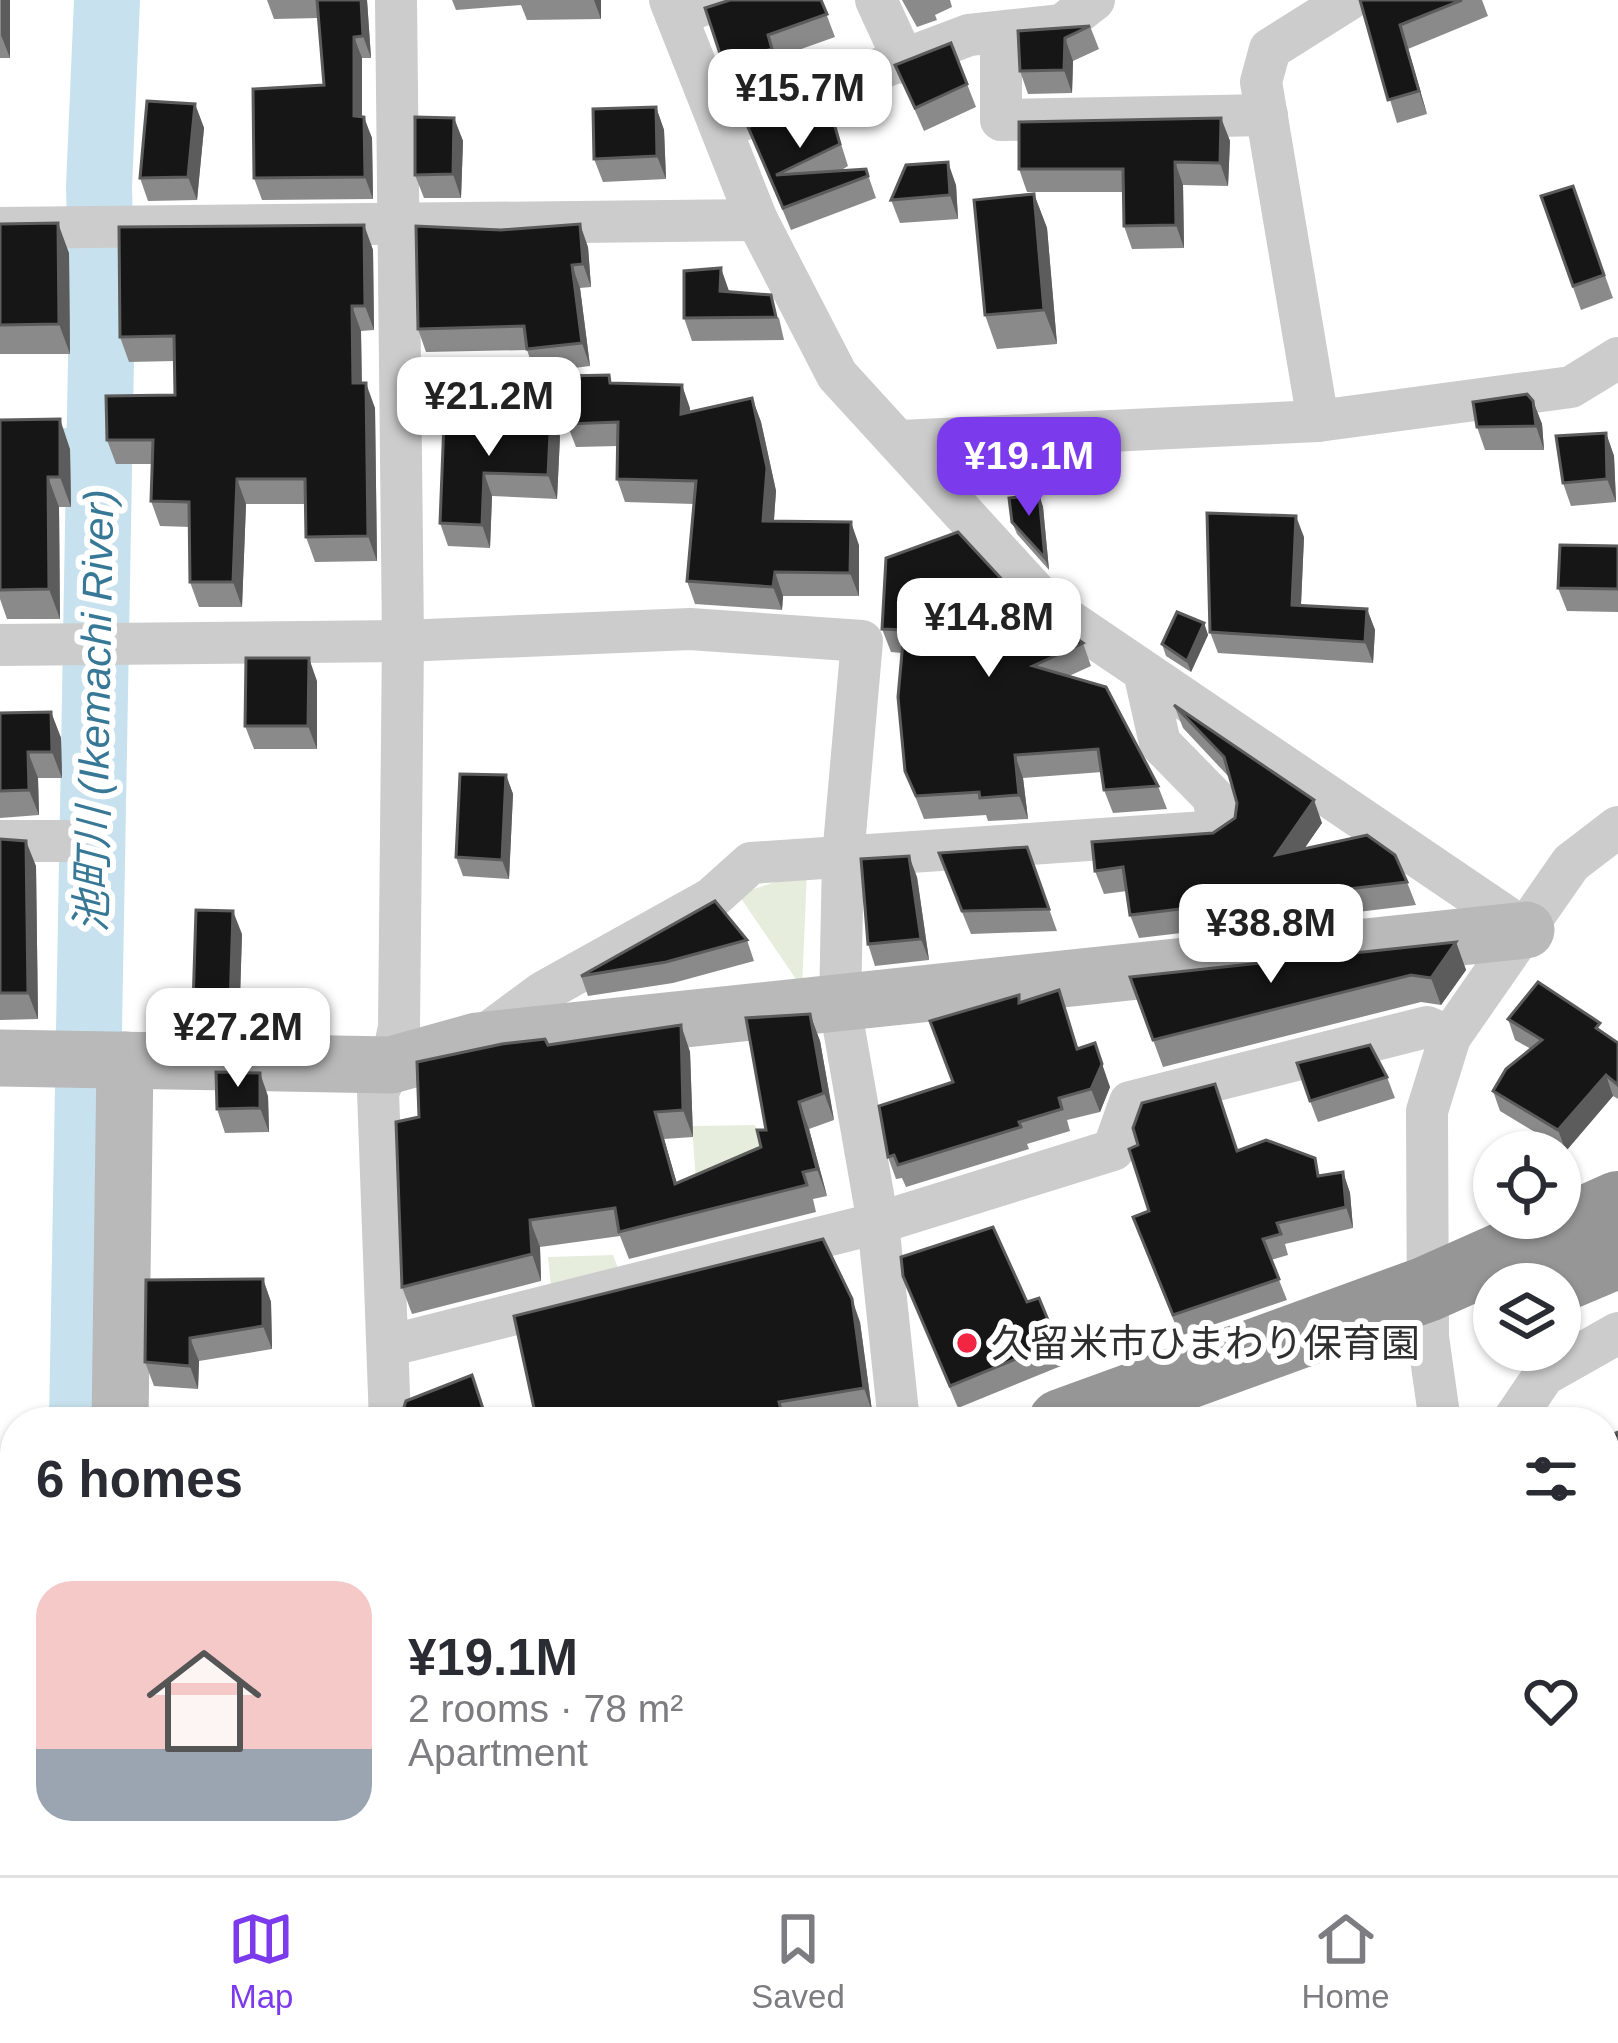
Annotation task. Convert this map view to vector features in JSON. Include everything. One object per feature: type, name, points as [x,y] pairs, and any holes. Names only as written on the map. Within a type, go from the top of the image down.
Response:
[{"type":"highway","points":[[1226,1407],[1428,1313],[1618,1204]]},
{"type":"highway","points":[[1581,1271],[1618,1255]]},
{"type":"highway","points":[[1112,1407],[1428,1313],[1473,1310]]},
{"type":"street","points":[[390,1407],[377,1092],[392,1065],[399,1028],[403,641],[396,0]]},
{"type":"street","points":[[716,0],[673,7],[757,220],[837,375],[1049,607],[1526,930]]},
{"type":"street","points":[[876,0],[905,63]]},
{"type":"street","points":[[721,128],[905,63],[969,35],[1062,26],[1094,0]]},
{"type":"street","points":[[1318,421],[1261,82],[1270,49],[1348,0]]},
{"type":"street","points":[[1001,32],[1001,120],[1267,116]]},
{"type":"street","points":[[0,228],[757,220]]},
{"type":"street","points":[[901,441],[1318,421],[1571,387],[1618,358]]},
{"type":"street","points":[[0,645],[403,641],[690,629],[862,641],[843,857],[840,1006],[878,1223],[897,1407]]},
{"type":"street","points":[[477,1041],[543,992],[712,898],[752,862],[1220,831],[1213,797],[1160,743],[1144,672]]},
{"type":"street","points":[[1438,1407],[1428,1313],[1427,1111],[1450,1036],[1571,863],[1618,826]]},
{"type":"street","points":[[0,841],[67,841]]},
{"type":"street","points":[[0,1058],[392,1065],[477,1041],[1526,930]]},
{"type":"street","points":[[388,1346],[878,1223],[1113,1150],[1130,1102],[1427,1027],[1450,1036]]},
{"type":"street","points":[[120,1407],[125,1060]]},
{"type":"street","points":[[1522,1407],[1544,1375],[1618,1333]]},
{"type":"green space","points":[[807,872],[802,988],[738,894]]},
{"type":"green space","points":[[755,1125],[767,1157],[697,1195],[692,1126]]},
{"type":"green space","points":[[613,1255],[621,1276],[552,1294],[548,1257]]},
{"type":"building","points":[[317,0],[361,0],[363,36],[354,37],[354,116],[364,117],[365,177],[254,178],[253,89],[324,85]]},
{"type":"building","points":[[730,0],[821,0],[827,14],[768,35],[772,49],[723,63],[705,8]]},
{"type":"building","points":[[1360,0],[1462,0],[1400,25],[1419,91],[1388,100]]},
{"type":"building","points":[[1090,26],[1065,38],[1064,70],[1020,71],[1018,31]]},
{"type":"building","points":[[951,43],[967,84],[915,108],[895,65]]},
{"type":"building","points":[[826,96],[840,144],[776,175],[866,169],[868,176],[783,208],[748,127]]},
{"type":"building","points":[[147,101],[195,104],[188,177],[140,178]]},
{"type":"building","points":[[656,107],[657,156],[594,159],[593,109]]},
{"type":"building","points":[[415,117],[454,118],[453,174],[415,175]]},
{"type":"building","points":[[1221,118],[1220,163],[1175,162],[1176,225],[1124,226],[1123,169],[1019,169],[1019,122]]},
{"type":"building","points":[[948,162],[950,195],[891,200],[906,165]]},
{"type":"building","points":[[1573,186],[1604,275],[1573,286],[1541,196]]},
{"type":"building","points":[[1034,194],[1044,310],[985,315],[974,200]]},
{"type":"building","points":[[58,223],[59,324],[0,325],[0,224]]},
{"type":"building","points":[[580,224],[583,264],[572,265],[582,343],[527,349],[524,326],[418,329],[416,226],[501,230]]},
{"type":"building","points":[[364,225],[365,306],[352,306],[353,383],[366,383],[368,536],[306,537],[305,479],[237,479],[233,582],[190,582],[189,502],[151,501],[153,440],[107,440],[106,396],[175,395],[174,336],[120,337],[119,227]]},
{"type":"building","points":[[721,268],[720,291],[771,295],[776,317],[684,318],[684,271]]},
{"type":"building","points":[[609,375],[610,383],[682,385],[681,414],[752,398],[767,468],[763,521],[851,522],[850,573],[775,572],[773,587],[687,581],[696,481],[617,479],[618,422],[567,424],[566,376]]},
{"type":"building","points":[[1527,394],[1533,401],[1536,426],[1477,427],[1473,402]]},
{"type":"building","points":[[501,410],[551,412],[548,475],[484,473],[482,525],[440,523],[444,422],[500,424]]},
{"type":"building","points":[[60,419],[60,477],[48,477],[49,589],[0,590],[0,420]]},
{"type":"building","points":[[1606,433],[1607,479],[1563,483],[1556,436]]},
{"type":"building","points":[[1039,495],[1045,558],[1012,522],[1009,498]]},
{"type":"building","points":[[1207,513],[1296,516],[1292,605],[1367,609],[1365,642],[1210,632]]},
{"type":"building","points":[[958,532],[1022,601],[1083,643],[1033,666],[1106,687],[1158,786],[1104,790],[1098,749],[1015,755],[1019,795],[916,796],[905,771],[898,697],[904,630],[882,629],[886,558]]},
{"type":"building","points":[[1560,545],[1618,546],[1618,589],[1558,588]]},
{"type":"building","points":[[1177,612],[1204,623],[1187,661],[1162,644]]},
{"type":"building","points":[[246,658],[309,658],[308,726],[245,726]]},
{"type":"building","points":[[1174,705],[1314,800],[1276,855],[1367,835],[1395,855],[1407,882],[1130,915],[1123,867],[1095,871],[1092,842],[1213,833],[1235,818],[1237,803],[1224,757]]},
{"type":"building","points":[[51,712],[52,752],[28,752],[29,790],[0,791],[0,713]]},
{"type":"building","points":[[460,774],[506,775],[502,860],[456,857]]},
{"type":"building","points":[[0,839],[26,841],[28,993],[0,993]]},
{"type":"building","points":[[1027,847],[1049,909],[962,911],[939,853]]},
{"type":"building","points":[[909,856],[921,939],[868,944],[861,859]]},
{"type":"building","points":[[715,901],[747,940],[666,962],[581,976]]},
{"type":"building","points":[[196,910],[233,911],[230,1006],[193,1005]]},
{"type":"building","points":[[1456,942],[1431,978],[1411,975],[1153,1040],[1130,977]]},
{"type":"building","points":[[1538,982],[1600,1023],[1596,1028],[1618,1043],[1618,1085],[1606,1075],[1558,1130],[1493,1091],[1506,1069],[1542,1040],[1508,1019]]},
{"type":"building","points":[[1059,990],[1077,1049],[1095,1043],[1102,1064],[1091,1089],[1059,1098],[1062,1109],[1019,1122],[1021,1127],[898,1165],[894,1155],[888,1157],[879,1106],[953,1082],[930,1021],[1019,995],[1019,1003]]},
{"type":"building","points":[[810,1014],[824,1093],[799,1102],[817,1169],[803,1172],[807,1185],[619,1232],[615,1208],[530,1220],[532,1254],[402,1287],[396,1122],[419,1117],[417,1062],[502,1044],[545,1039],[548,1045],[681,1025],[683,1110],[655,1112],[675,1184],[761,1147],[757,1130],[766,1130],[746,1018]]},
{"type":"building","points":[[1370,1045],[1387,1077],[1310,1101],[1297,1063]]},
{"type":"building","points":[[216,1072],[260,1073],[260,1108],[217,1109]]},
{"type":"building","points":[[1215,1084],[1237,1151],[1266,1140],[1315,1158],[1318,1176],[1343,1172],[1346,1207],[1277,1223],[1281,1234],[1263,1239],[1279,1279],[1173,1315],[1133,1217],[1149,1211],[1129,1149],[1138,1145],[1133,1128],[1142,1103]]},
{"type":"building","points":[[993,1227],[1027,1302],[1039,1298],[1057,1342],[950,1386],[903,1276],[901,1257]]},
{"type":"building","points":[[823,1239],[852,1299],[864,1388],[779,1402],[780,1407],[534,1407],[514,1316]]},
{"type":"building","points":[[263,1279],[263,1326],[190,1338],[190,1366],[145,1362],[146,1280]]},
{"type":"building","points":[[472,1375],[482,1407],[404,1407],[406,1401]]},
{"type":"waterway","name":"池町川 (Ikemachi River)","points":[[82,1407],[102,303],[99,187],[107,0]]},
{"type":"waterway","points":[[51,433],[100,433]]},
{"type":"place","name":"久留米市ひまわり保育園","points":[[967,1343]]}]
